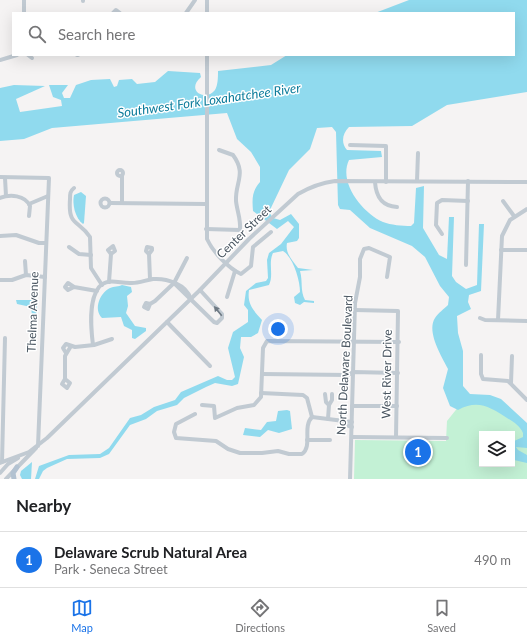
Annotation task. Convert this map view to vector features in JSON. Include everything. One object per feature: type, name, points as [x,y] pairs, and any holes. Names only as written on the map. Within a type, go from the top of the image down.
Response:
[{"type":"main road","points":[[14,479],[13,473],[16,467]]},
{"type":"street","points":[[24,0],[24,12]]},
{"type":"street","points":[[187,12],[195,0]]},
{"type":"street","points":[[207,0],[207,12]]},
{"type":"street","points":[[0,60],[14,56]]},
{"type":"street","points":[[207,56],[207,239],[210,246],[231,267],[241,274],[251,266],[253,247],[271,232]]},
{"type":"street","points":[[350,145],[386,146],[386,182]]},
{"type":"street","points":[[206,229],[240,230],[240,218],[236,202],[241,176],[239,166],[232,155],[219,150]]},
{"type":"street","points":[[417,181],[418,153]]},
{"type":"street","points":[[122,176],[122,203]]},
{"type":"street","points":[[2,178],[6,196]]},
{"type":"street","name":"Thelma Avenue","points":[[2,178],[49,178],[38,446]]},
{"type":"street","name":"Center Street","points":[[6,479],[16,467],[31,455],[38,446],[191,299],[226,262],[279,211],[298,194],[312,186],[337,182],[527,182]]},
{"type":"street","points":[[375,182],[376,193],[381,201],[388,205],[397,207]]},
{"type":"street","points":[[466,265],[468,183]]},
{"type":"street","points":[[74,188],[70,194],[69,212],[75,224],[90,237],[92,269],[102,285]]},
{"type":"street","points":[[0,198],[6,196],[21,197],[29,204]]},
{"type":"street","points":[[29,204],[48,196]]},
{"type":"street","points":[[442,234],[436,225],[437,203],[442,200],[468,201]]},
{"type":"street","points":[[503,201],[514,216]]},
{"type":"street","points":[[110,203],[206,204]]},
{"type":"street","points":[[28,216],[29,204]]},
{"type":"street","points":[[498,320],[503,231],[514,216],[527,209]]},
{"type":"street","points":[[0,236],[16,235],[39,243],[46,243]]},
{"type":"street","points":[[68,248],[79,254],[91,255]]},
{"type":"street","name":"North Delaware Boulevard","points":[[350,479],[355,310],[360,277],[361,252],[369,248],[390,257],[387,277]]},
{"type":"street","points":[[501,250],[527,250]]},
{"type":"street","points":[[109,282],[111,254]]},
{"type":"street","points":[[149,254],[150,280]]},
{"type":"street","points":[[150,304],[174,283],[187,258]]},
{"type":"street","points":[[25,261],[26,275]]},
{"type":"street","points":[[227,297],[236,271]]},
{"type":"street","points":[[0,280],[12,280],[26,275],[45,277]]},
{"type":"street","points":[[93,345],[90,321],[97,291],[102,285],[109,282],[134,283],[163,279],[178,283],[185,289],[191,299],[214,322],[220,321],[222,314],[200,290]]},
{"type":"street","points":[[74,287],[97,291]]},
{"type":"street","name":"West River Drive","points":[[355,310],[398,311],[399,342],[396,437]]},
{"type":"street","points":[[480,318],[485,320],[527,320]]},
{"type":"street","points":[[167,322],[210,366]]},
{"type":"street","points":[[1,463],[2,374],[5,338]]},
{"type":"street","points":[[65,379],[66,353],[71,346],[93,345],[112,339]]},
{"type":"street","points":[[202,405],[214,406],[215,418],[237,408],[254,405],[261,393],[263,348],[265,342],[399,342]]},
{"type":"street","points":[[481,355],[481,374],[483,379],[506,380],[511,383],[527,400]]},
{"type":"street","points":[[511,383],[512,356]]},
{"type":"street","points":[[262,374],[348,375],[353,372],[398,373]]},
{"type":"street","points":[[261,393],[303,395],[307,398],[312,418]]},
{"type":"street","points":[[325,394],[326,402],[329,405]]},
{"type":"street","points":[[328,419],[329,405],[332,400],[332,394]]},
{"type":"street","points":[[352,406],[397,406]]},
{"type":"street","points":[[195,414],[176,424],[174,432],[176,438],[216,441],[228,449],[242,453],[265,453],[278,451],[289,454],[300,454],[305,452],[308,423],[312,418]]},
{"type":"street","points":[[312,418],[352,422]]},
{"type":"street","points":[[339,420],[341,424],[352,427]]},
{"type":"street","points":[[352,437],[447,438]]},
{"type":"street","points":[[307,440],[330,440]]},
{"type":"street","name":"Center Street","points":[[1,463],[29,452],[38,446]]},
{"type":"street","points":[[0,473],[8,464],[29,452]]},
{"type":"green space","points":[[489,404],[527,431],[527,479],[354,479],[355,440],[446,441],[447,421],[459,406]]},
{"type":"water","name":"Southwest Fork Loxahatchee River","points":[[409,0],[527,0],[527,92],[447,105],[412,126],[349,127],[345,133],[343,141],[347,150],[381,151],[382,157],[349,160],[346,169],[347,178],[354,196],[375,218],[389,224],[411,226],[414,223],[416,188],[424,186],[423,228],[439,255],[447,259],[449,217],[454,217],[452,276],[456,282],[466,289],[477,285],[479,224],[484,224],[481,291],[469,295],[468,302],[471,309],[457,316],[458,333],[463,351],[463,386],[470,394],[490,395],[501,399],[527,423],[527,448],[516,447],[518,450],[527,455],[527,463],[515,460],[515,441],[523,437],[523,433],[514,423],[484,406],[472,405],[458,410],[450,406],[443,388],[448,369],[436,344],[432,330],[435,318],[448,305],[449,297],[440,286],[425,257],[412,246],[370,228],[350,210],[340,209],[338,205],[336,132],[332,127],[317,128],[310,149],[289,170],[269,212],[273,218],[280,220],[291,214],[299,224],[299,238],[297,241],[287,243],[287,250],[298,268],[313,270],[300,271],[303,297],[305,300],[314,301],[314,303],[304,302],[300,305],[295,303],[294,297],[300,292],[299,281],[293,263],[283,251],[273,253],[269,285],[249,290],[249,299],[253,310],[262,320],[258,333],[251,337],[241,337],[240,348],[244,357],[238,384],[232,386],[215,383],[206,387],[184,398],[177,405],[157,411],[146,419],[130,425],[109,454],[100,458],[67,459],[47,468],[43,471],[39,479],[35,479],[39,466],[69,455],[100,454],[109,448],[130,418],[141,415],[154,407],[175,400],[181,392],[218,376],[227,380],[232,380],[235,377],[228,348],[233,332],[248,322],[248,310],[244,305],[246,291],[256,283],[266,281],[268,278],[267,260],[269,253],[281,244],[294,227],[288,221],[277,229],[253,211],[253,195],[260,182],[260,167],[251,152],[237,139],[227,113],[52,128],[24,139],[0,141],[0,88],[14,85],[45,86],[16,99],[20,112],[62,106],[61,100],[53,97],[49,85],[68,85],[62,93],[64,98],[70,98],[76,85],[91,80],[110,79],[114,87],[117,86],[119,80],[132,79],[137,84],[155,82],[168,71],[200,73],[201,77],[195,87],[196,90],[202,95],[207,95],[216,88],[218,71],[271,65],[285,56],[515,56],[515,12],[378,12]]},
{"type":"water","points":[[81,192],[86,196],[83,224],[76,215],[73,202],[74,195]]},
{"type":"water","points":[[122,285],[131,287],[132,292],[127,296],[128,306],[126,313],[135,326],[146,328],[146,331],[135,339],[132,338],[132,330],[124,326],[121,317],[102,318],[98,310],[101,297],[106,290]]},
{"type":"water","points":[[16,300],[37,300],[36,325],[33,324],[31,307],[17,304]]},
{"type":"water","points":[[278,411],[290,411],[292,429],[279,433],[268,430],[260,437],[243,435],[245,428],[261,430],[267,422],[276,421]]},
{"type":"water","points":[[32,462],[31,479],[22,479],[20,475],[21,471]]},
{"type":"place","name":"Delaware Scrub Natural Area","points":[[418,452]]}]
